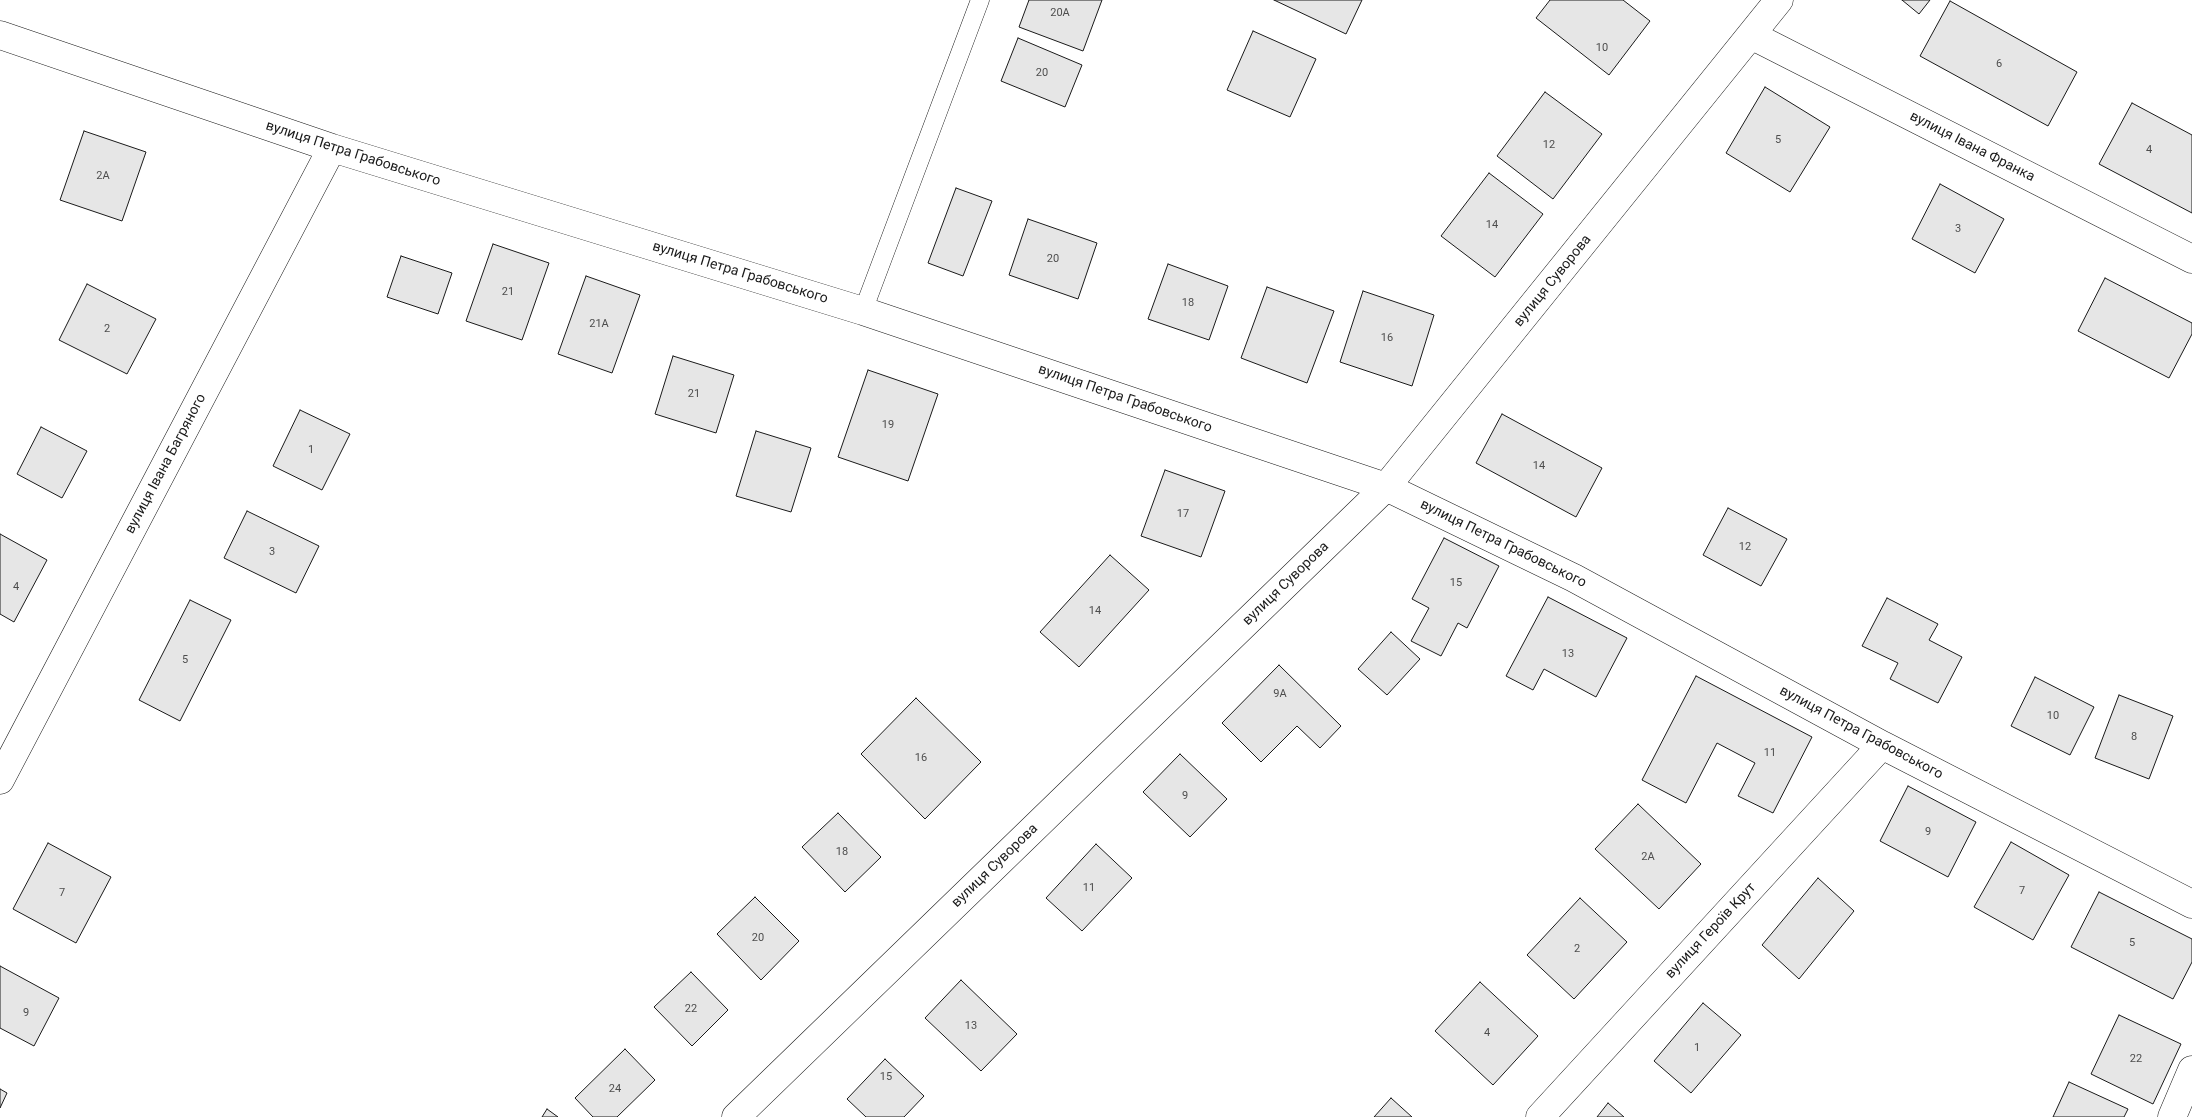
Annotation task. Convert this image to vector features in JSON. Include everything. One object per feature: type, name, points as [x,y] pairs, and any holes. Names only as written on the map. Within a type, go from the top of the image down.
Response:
[{"type":"street","name":"вулиця Суворова","points":[[736,1117],[1386,487],[1780,0]]},
{"type":"street","name":"вулиця Петра Грабовського","points":[[0,35],[332,148],[862,311],[1386,487],[1574,578],[1882,745],[2192,904]]},
{"type":"street","name":"вулиця Івана Франка","points":[[1752,35],[2192,259]]},
{"type":"street","name":"вулиця Івана Багряного","points":[[0,780],[332,148]]},
{"type":"street","name":"вулиця Героїв Крут","points":[[1540,1117],[1882,745]]},
{"type":"street","points":[[2172,1117],[2192,1070]]},
{"type":"lane","points":[[862,311],[980,0]]},
{"type":"building","points":[[1029,0],[1102,0],[1083,51],[1019,27]]},
{"type":"building","points":[[1274,0],[1362,0],[1346,34]]},
{"type":"building","points":[[1550,0],[1623,0],[1650,21],[1609,75],[1536,18]]},
{"type":"building","points":[[1902,0],[1930,0],[1919,14]]},
{"type":"building","points":[[1950,1],[2077,72],[2048,126],[1920,56]]},
{"type":"building","points":[[1253,31],[1316,59],[1290,117],[1227,90]]},
{"type":"building","points":[[1018,38],[1082,65],[1065,107],[1001,81]]},
{"type":"building","points":[[1765,87],[1830,127],[1790,192],[1726,153]]},
{"type":"building","points":[[1545,92],[1602,134],[1553,199],[1497,156]]},
{"type":"building","points":[[2132,103],[2192,135],[2192,213],[2099,164]]},
{"type":"building","points":[[84,131],[146,152],[122,221],[60,200]]},
{"type":"building","points":[[1489,173],[1543,214],[1495,277],[1441,236]]},
{"type":"building","points":[[1940,184],[2004,219],[1975,273],[1912,239]]},
{"type":"building","points":[[956,188],[992,201],[963,276],[928,263]]},
{"type":"building","points":[[1028,219],[1097,243],[1078,299],[1009,275]]},
{"type":"building","points":[[493,244],[549,263],[522,340],[466,321]]},
{"type":"building","points":[[401,256],[452,273],[438,314],[387,297]]},
{"type":"building","points":[[1168,264],[1228,286],[1209,340],[1148,319]]},
{"type":"building","points":[[586,276],[640,295],[612,373],[558,354]]},
{"type":"building","points":[[2105,278],[2192,323],[2192,334],[2169,378],[2078,331]]},
{"type":"building","points":[[87,284],[156,319],[127,374],[59,340]]},
{"type":"building","points":[[1267,287],[1334,311],[1307,383],[1241,358]]},
{"type":"building","points":[[1363,291],[1434,315],[1412,386],[1340,362]]},
{"type":"building","points":[[673,356],[734,375],[716,433],[655,414]]},
{"type":"building","points":[[868,370],[938,394],[908,481],[838,457]]},
{"type":"building","points":[[300,410],[350,434],[322,490],[273,466]]},
{"type":"building","points":[[1502,414],[1602,468],[1576,517],[1476,463]]},
{"type":"building","points":[[41,427],[87,451],[62,498],[17,474]]},
{"type":"building","points":[[756,431],[811,448],[791,512],[736,496]]},
{"type":"building","points":[[1165,470],[1225,491],[1201,557],[1141,536]]},
{"type":"building","points":[[1728,508],[1787,539],[1761,586],[1703,555]]},
{"type":"building","points":[[247,511],[319,546],[296,593],[224,558]]},
{"type":"building","points":[[0,534],[47,560],[14,622],[0,614]]},
{"type":"building","points":[[1444,538],[1499,566],[1467,628],[1458,623],[1441,656],[1411,641],[1429,608],[1412,599]]},
{"type":"building","points":[[1110,555],[1149,590],[1079,667],[1040,632]]},
{"type":"building","points":[[1548,597],[1627,638],[1596,697],[1544,669],[1533,690],[1506,676]]},
{"type":"building","points":[[1887,598],[1938,624],[1929,640],[1962,657],[1938,703],[1890,679],[1898,663],[1862,646]]},
{"type":"building","points":[[190,600],[231,620],[180,721],[139,700]]},
{"type":"building","points":[[1391,632],[1420,659],[1387,695],[1358,669]]},
{"type":"building","points":[[1279,665],[1341,726],[1320,748],[1297,726],[1261,762],[1222,723]]},
{"type":"building","points":[[1696,676],[1812,737],[1773,813],[1738,796],[1755,763],[1717,743],[1686,803],[1642,780]]},
{"type":"building","points":[[2035,677],[2094,707],[2070,755],[2011,726]]},
{"type":"building","points":[[2119,695],[2173,716],[2149,779],[2095,758]]},
{"type":"building","points":[[916,698],[981,762],[925,819],[861,754]]},
{"type":"building","points":[[1180,754],[1227,799],[1190,837],[1143,792]]},
{"type":"building","points":[[1908,786],[1976,822],[1948,877],[1880,841]]},
{"type":"building","points":[[1638,804],[1701,864],[1659,909],[1595,849]]},
{"type":"building","points":[[838,813],[881,857],[845,892],[802,847]]},
{"type":"building","points":[[2011,842],[2069,875],[2033,940],[1974,907]]},
{"type":"building","points":[[48,843],[111,877],[76,943],[13,909]]},
{"type":"building","points":[[1096,844],[1132,878],[1082,931],[1046,898]]},
{"type":"building","points":[[1818,878],[1854,911],[1799,979],[1762,945]]},
{"type":"building","points":[[2099,892],[2192,939],[2192,962],[2173,999],[2071,947]]},
{"type":"building","points":[[755,897],[799,941],[761,980],[717,934]]},
{"type":"building","points":[[1580,898],[1627,942],[1574,999],[1527,955]]},
{"type":"building","points":[[0,966],[59,998],[34,1046],[0,1028]]},
{"type":"building","points":[[691,972],[728,1010],[692,1046],[654,1007]]},
{"type":"building","points":[[961,980],[1017,1034],[981,1071],[925,1018]]},
{"type":"building","points":[[1480,982],[1538,1036],[1493,1085],[1435,1031]]},
{"type":"building","points":[[1703,1003],[1741,1035],[1691,1093],[1654,1061]]},
{"type":"building","points":[[2119,1015],[2181,1044],[2153,1104],[2091,1074]]},
{"type":"building","points":[[625,1049],[655,1080],[617,1117],[593,1117],[575,1098]]},
{"type":"building","points":[[885,1059],[924,1096],[904,1117],[866,1117],[847,1099]]},
{"type":"building","points":[[2069,1082],[2128,1109],[2124,1117],[2053,1117]]},
{"type":"building","points":[[0,1089],[7,1093],[0,1108]]},
{"type":"building","points":[[1391,1098],[1412,1117],[1374,1117]]},
{"type":"building","points":[[1608,1103],[1624,1117],[1597,1117]]},
{"type":"building","points":[[547,1109],[558,1117],[542,1117]]}]
